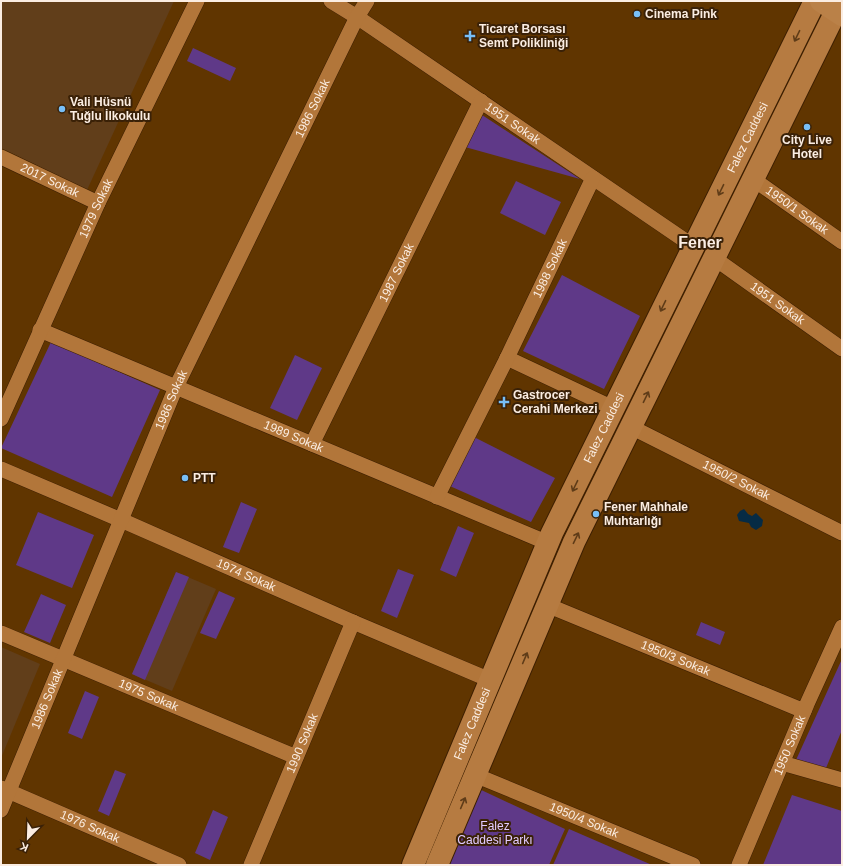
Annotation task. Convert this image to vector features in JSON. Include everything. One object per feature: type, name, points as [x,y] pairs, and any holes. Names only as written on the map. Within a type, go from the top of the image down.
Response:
[{"type":"street","name":"1979 Sokak","points":[[1,419],[98,203],[197,1]]},
{"type":"street","name":"1951 Sokak","points":[[331,1],[357,17],[693,246]]},
{"type":"street","name":"1986 Sokak","points":[[1,810],[5,790],[63,660],[176,387],[357,17],[367,1]]},
{"type":"street","name":"Falez Caddesi","points":[[413,865],[548,543],[613,408],[815,1]]},
{"type":"street","name":"Falez Caddesi","points":[[437,865],[574,542],[753,179],[833,9]]},
{"type":"street","name":"1987 Sokak","points":[[312,444],[481,101]]},
{"type":"street","name":"2017 Sokak","points":[[1,157],[98,203]]},
{"type":"street","name":"1988 Sokak","points":[[437,497],[507,358],[593,178]]},
{"type":"street","name":"1950/1 Sokak","points":[[753,179],[842,242]]},
{"type":"street","points":[[693,246],[714,258]]},
{"type":"street","name":"1951 Sokak","points":[[714,258],[842,349]]},
{"type":"street","name":"1989 Sokak","points":[[40,330],[548,543]]},
{"type":"street","points":[[507,358],[613,408]]},
{"type":"street","name":"1950/2 Sokak","points":[[630,427],[842,533]]},
{"type":"street","name":"1974 Sokak","points":[[1,469],[490,680]]},
{"type":"street","name":"1950/3 Sokak","points":[[547,605],[804,711]]},
{"type":"street","name":"1990 Sokak","points":[[251,865],[353,622]]},
{"type":"street","name":"1950 Sokak","points":[[739,865],[804,711],[842,627]]},
{"type":"street","name":"1975 Sokak","points":[[1,633],[296,757]]},
{"type":"street","points":[[490,680],[512,689]]},
{"type":"street","points":[[782,763],[842,780]]},
{"type":"street","name":"1950/4 Sokak","points":[[475,775],[692,865]]},
{"type":"street","name":"1976 Sokak","points":[[5,790],[179,865]]},
{"type":"shaded area","name":"Vali Hüsnü Tuğlu İlkokulu","points":[[1,1],[174,1],[87,190],[1,148]]},
{"type":"shaded area","points":[[176,572],[216,589],[172,691],[132,674]]},
{"type":"shaded area","points":[[1,647],[40,664],[1,758]]},
{"type":"green space","points":[[193,48],[236,68],[230,81],[187,61]]},
{"type":"green space","points":[[482,115],[580,179],[465,147]]},
{"type":"green space","points":[[516,181],[561,202],[545,235],[500,213]]},
{"type":"green space","points":[[562,275],[640,316],[604,389],[523,351]]},
{"type":"green space","points":[[51,342],[160,390],[112,497],[1,448]]},
{"type":"green space","points":[[295,355],[322,368],[297,420],[270,408]]},
{"type":"green space","points":[[468,434],[555,478],[531,522],[443,483]]},
{"type":"green space","points":[[241,502],[257,509],[239,553],[223,547]]},
{"type":"green space","points":[[38,512],[94,535],[72,588],[16,565]]},
{"type":"green space","points":[[458,526],[474,533],[456,577],[440,570]]},
{"type":"green space","points":[[398,569],[414,575],[397,618],[381,611]]},
{"type":"green space","points":[[176,572],[189,577],[145,680],[132,674]]},
{"type":"green space","points":[[219,591],[235,598],[216,639],[200,633]]},
{"type":"green space","points":[[41,594],[66,605],[50,643],[24,632]]},
{"type":"green space","points":[[701,622],[725,632],[720,645],[696,635]]},
{"type":"green space","points":[[842,659],[842,730],[826,768],[796,760]]},
{"type":"green space","points":[[85,691],[99,697],[82,739],[68,733]]},
{"type":"green space","points":[[115,770],[126,774],[109,816],[98,811]]},
{"type":"green space","name":"Falez Caddesi Parkı","points":[[477,788],[565,829],[549,865],[446,865]]},
{"type":"green space","points":[[792,795],[842,811],[842,865],[763,865]]},
{"type":"green space","points":[[213,810],[228,817],[210,860],[195,853]]},
{"type":"green space","points":[[569,829],[652,865],[553,865]]},
{"type":"water","points":[[744,509],[752,516],[756,513],[763,520],[762,526],[756,530],[751,527],[749,523],[739,521],[737,515]]},
{"type":"place","name":"Cinema Pink","points":[[637,14]]},
{"type":"place","name":"Ticaret Borsası Semt Polikliniği","points":[[470,36]]},
{"type":"place","name":"Vali Hüsnü Tuğlu İlkokulu","points":[[62,109]]},
{"type":"place","name":"City Live Hotel","points":[[807,127]]},
{"type":"place","name":"Gastrocer Cerahi Merkezi","points":[[504,402]]},
{"type":"place","name":"PTT","points":[[185,478]]},
{"type":"place","name":"Fener Mahhale Muhtarlığı","points":[[596,514]]},
{"type":"district","name":"Fener","points":[[700,242]]}]
